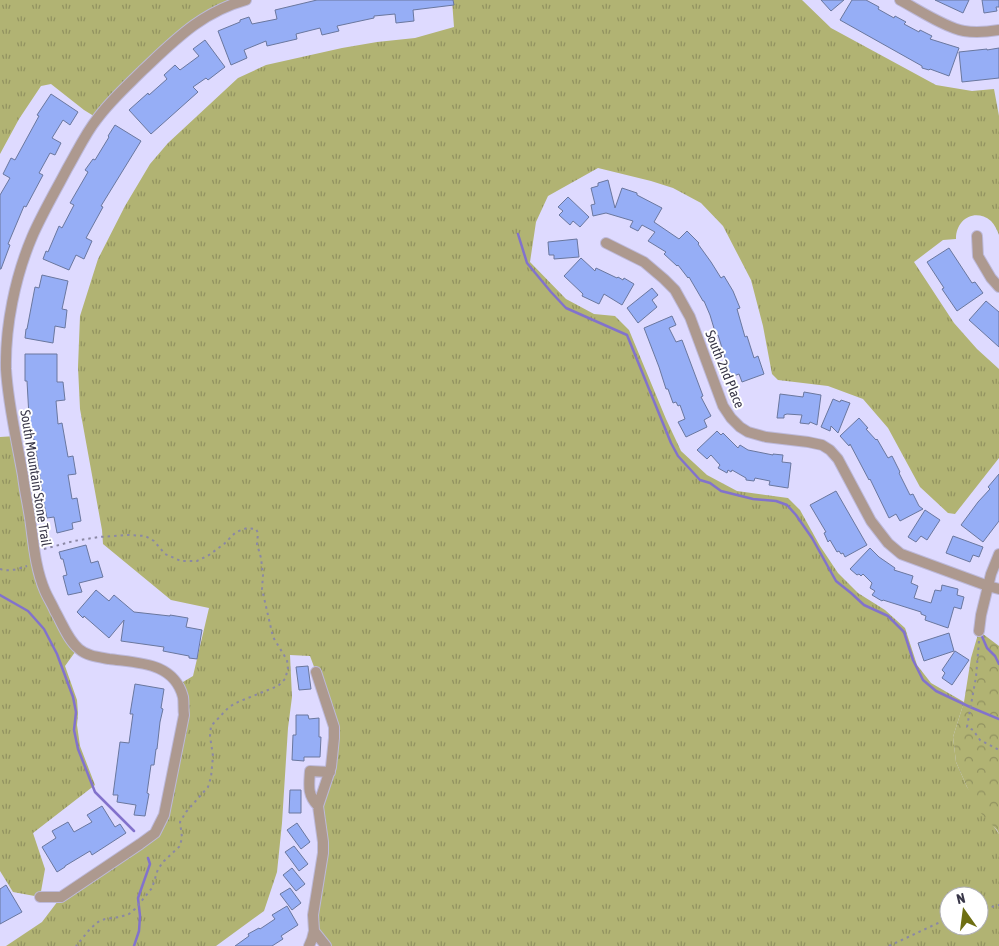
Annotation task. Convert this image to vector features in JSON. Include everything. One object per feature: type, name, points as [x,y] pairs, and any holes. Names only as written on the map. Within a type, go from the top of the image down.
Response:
[{"type":"street","name":"South Mountain Stone Trail","points":[[40,897],[61,897],[155,833],[164,815],[184,715],[183,698],[178,685],[171,676],[161,669],[148,665],[86,654],[72,641],[44,591],[34,557],[31,526],[3,370],[11,312],[24,258],[32,237],[48,204],[97,118],[112,100],[167,47],[193,25],[222,9],[246,0]]},
{"type":"street","points":[[900,0],[962,31],[999,30]]},
{"type":"street","points":[[977,236],[978,256],[991,278],[999,287]]},
{"type":"street","name":"South 2nd Place","points":[[606,243],[644,262],[675,290],[690,317],[723,406],[740,427],[748,432],[766,437],[808,442],[822,445],[830,450],[838,459],[871,521],[888,543],[901,554],[999,589]]},
{"type":"street","points":[[979,631],[980,615],[993,568],[999,554]]},
{"type":"street","points":[[309,946],[314,931],[313,915],[323,853],[318,806],[330,772],[334,727],[316,672]]},
{"type":"street","points":[[318,806],[312,800],[308,788],[310,770],[330,772]]},
{"type":"street","points":[[314,931],[326,946]]},
{"type":"path","points":[[979,631],[976,677],[967,727],[973,730],[980,740],[999,750]]},
{"type":"path","points":[[889,946],[939,923]]},
{"type":"green space","points":[[0,0],[237,0],[193,25],[97,118],[51,84],[41,86],[19,119],[0,154]]},
{"type":"green space","points":[[452,0],[802,0],[831,28],[936,85],[972,91],[994,89],[999,116],[999,235],[991,221],[985,217],[973,216],[963,221],[959,226],[956,239],[943,240],[914,262],[954,323],[977,349],[999,369],[999,458],[955,514],[948,513],[920,487],[888,428],[863,399],[828,386],[778,380],[772,374],[763,326],[751,280],[723,226],[701,203],[673,188],[598,168],[548,196],[536,222],[530,262],[566,299],[594,314],[615,316],[629,330],[681,451],[707,475],[737,491],[788,498],[800,510],[838,573],[858,593],[885,610],[905,628],[917,665],[931,683],[964,702],[953,737],[956,762],[967,787],[999,834],[999,946],[331,946],[319,931],[313,915],[323,853],[318,806],[334,738],[310,656],[290,655],[292,697],[288,728],[282,823],[277,872],[264,911],[216,946],[6,946],[42,922],[61,897],[155,833],[184,715],[178,685],[193,676],[209,608],[171,600],[103,544],[80,409],[78,367],[80,316],[98,259],[125,206],[150,164],[168,143],[238,78],[266,65],[342,48],[415,38],[454,27]]},
{"type":"green space","points":[[16,436],[37,566],[78,648],[65,666],[77,700],[77,725],[80,746],[95,785],[33,833],[45,869],[40,897],[13,892],[0,871],[0,437]]},
{"type":"green space","points":[[979,631],[999,646],[999,834],[978,810],[967,787],[956,762],[953,737],[964,702],[971,658]]},
{"type":"building","points":[[317,0],[453,0],[454,5],[413,10],[414,21],[396,23],[395,14],[374,16],[374,18],[337,26],[339,31],[322,35],[320,28],[296,34],[297,39],[267,46],[266,41],[244,50],[247,58],[231,65],[218,31],[249,17],[252,24],[277,19],[275,10]]},
{"type":"building","points":[[821,0],[844,0],[831,11]]},
{"type":"building","points":[[852,0],[866,0],[894,18],[895,16],[906,22],[904,24],[932,36],[930,39],[959,48],[949,76],[922,68],[922,66],[840,20]]},
{"type":"building","points":[[935,0],[969,0],[963,13]]},
{"type":"building","points":[[982,0],[999,0],[999,7],[996,7],[997,11],[984,13]]},
{"type":"building","points":[[205,40],[225,67],[208,80],[206,78],[193,87],[198,92],[151,134],[129,110],[167,79],[164,75],[175,65],[180,70],[199,56],[193,49]]},
{"type":"building","points":[[999,48],[999,78],[962,82],[959,52]]},
{"type":"building","points":[[51,94],[78,112],[70,125],[63,120],[52,138],[61,143],[55,155],[50,153],[39,173],[43,175],[26,207],[24,206],[0,269],[0,195],[10,178],[3,174],[11,158],[15,160],[39,116],[37,115]]},
{"type":"building","points":[[115,125],[141,141],[101,206],[103,207],[86,238],[92,241],[84,259],[76,255],[69,270],[43,259],[59,226],[62,228],[74,205],[70,203],[88,172],[85,170],[93,159],[95,160]]},
{"type":"building","points":[[608,180],[615,208],[622,188],[637,193],[637,195],[662,208],[654,222],[679,239],[687,231],[699,243],[721,278],[724,276],[733,291],[740,308],[737,309],[745,337],[747,336],[754,358],[758,356],[764,374],[742,382],[739,374],[731,377],[718,335],[716,335],[704,301],[689,277],[664,254],[666,252],[648,241],[655,232],[642,225],[638,231],[630,227],[633,221],[606,213],[593,216],[591,205],[595,204],[591,188],[598,186],[598,183]]},
{"type":"building","points":[[568,197],[589,217],[580,227],[573,221],[570,225],[559,215],[563,211],[558,207]]},
{"type":"building","points":[[577,239],[579,257],[554,259],[554,255],[549,255],[548,242]]},
{"type":"building","points":[[949,248],[972,283],[975,282],[983,293],[957,311],[927,262]]},
{"type":"building","points":[[581,258],[595,271],[596,268],[617,278],[623,280],[624,278],[634,284],[622,305],[604,294],[599,304],[582,296],[583,294],[564,276]]},
{"type":"building","points":[[42,275],[68,281],[62,309],[67,310],[65,328],[55,326],[53,343],[25,338],[35,287],[39,288]]},
{"type":"building","points":[[652,288],[658,295],[652,300],[657,307],[638,323],[627,308]]},
{"type":"building","points":[[986,301],[999,312],[999,347],[969,320]]},
{"type":"building","points":[[672,316],[676,325],[669,328],[676,342],[682,340],[703,396],[701,397],[711,416],[704,420],[707,427],[686,437],[678,422],[685,419],[680,405],[678,406],[676,402],[673,403],[668,389],[666,389],[644,328]]},
{"type":"building","points":[[25,354],[57,354],[57,382],[63,382],[65,400],[56,401],[58,424],[62,423],[68,457],[73,456],[76,474],[68,475],[72,499],[77,498],[81,521],[72,523],[73,529],[57,533],[54,517],[47,518],[41,490],[29,417],[27,381],[25,381]]},
{"type":"building","points":[[804,392],[821,395],[817,425],[810,422],[809,424],[800,423],[802,415],[787,414],[784,415],[784,418],[777,418],[780,394],[803,397]]},
{"type":"building","points":[[833,399],[850,403],[838,433],[831,426],[830,431],[821,427]]},
{"type":"building","points":[[859,418],[868,428],[866,429],[877,439],[888,458],[892,456],[910,495],[913,494],[919,506],[923,509],[900,521],[896,514],[889,518],[850,444],[849,446],[840,436]]},
{"type":"building","points":[[717,431],[721,435],[723,433],[738,448],[740,445],[748,450],[783,455],[782,462],[791,463],[788,488],[769,485],[770,481],[755,478],[754,481],[746,480],[746,478],[732,470],[731,472],[728,470],[727,473],[718,468],[720,465],[711,455],[707,459],[697,450]]},
{"type":"building","points":[[999,474],[999,521],[983,542],[961,525],[990,489],[988,487]]},
{"type":"building","points":[[836,491],[867,545],[845,557],[843,553],[837,552],[830,540],[828,542],[824,533],[826,532],[810,505]]},
{"type":"building","points":[[925,510],[940,520],[927,540],[921,536],[916,542],[908,537]]},
{"type":"building","points":[[953,536],[983,547],[979,557],[973,555],[970,562],[946,553]]},
{"type":"building","points":[[86,545],[91,563],[98,561],[103,577],[79,583],[82,592],[68,595],[63,576],[67,575],[59,552]]},
{"type":"building","points":[[870,548],[895,568],[894,570],[913,576],[911,583],[918,586],[914,598],[931,603],[935,590],[941,591],[942,585],[958,589],[957,595],[964,597],[961,609],[954,607],[948,628],[925,620],[926,616],[921,614],[921,612],[882,601],[872,595],[875,591],[870,588],[872,583],[863,574],[861,576],[857,575],[850,569]]},
{"type":"building","points":[[96,590],[109,601],[114,595],[134,612],[188,618],[186,627],[202,630],[197,659],[163,651],[164,647],[121,641],[124,620],[109,638],[77,612]]},
{"type":"building","points":[[949,633],[954,651],[924,661],[918,643]]},
{"type":"building","points":[[955,651],[969,660],[952,685],[942,678],[945,673],[942,670]]},
{"type":"building","points":[[308,666],[311,689],[299,690],[296,667]]},
{"type":"building","points":[[135,684],[164,689],[161,708],[163,709],[154,765],[151,765],[145,816],[134,815],[136,805],[117,802],[118,795],[113,795],[120,742],[129,743],[133,714],[130,714]]},
{"type":"building","points":[[296,715],[308,715],[309,719],[319,718],[319,737],[321,737],[320,757],[304,757],[304,761],[292,760],[293,735],[296,735]]},
{"type":"building","points":[[290,790],[301,790],[301,813],[289,813]]},
{"type":"building","points":[[102,806],[115,827],[120,824],[126,833],[92,855],[90,851],[57,872],[42,847],[56,838],[52,831],[68,822],[74,832],[92,822],[87,815]]},
{"type":"building","points":[[297,823],[310,842],[301,849],[287,830]]},
{"type":"building","points":[[294,846],[308,864],[299,871],[285,852]]},
{"type":"building","points":[[292,868],[305,884],[296,891],[283,875]]},
{"type":"building","points":[[6,885],[22,912],[0,924],[0,889]]},
{"type":"building","points":[[290,888],[301,903],[292,910],[280,894]]},
{"type":"building","points":[[287,906],[298,925],[281,936],[283,939],[272,946],[235,946],[249,936],[248,934],[275,919],[272,915]]},
{"type":"waterway","points":[[518,234],[527,263],[566,308],[627,335],[671,443],[678,456],[700,480],[710,483],[721,491],[753,499],[776,501],[787,505],[812,538],[836,581],[864,605],[888,616],[904,632],[913,660],[923,680],[936,691],[999,719]]},
{"type":"waterway","points":[[0,595],[28,611],[44,629],[57,654],[73,697],[76,712],[74,730],[78,749],[95,792],[134,831]]},
{"type":"waterway","points":[[981,634],[987,648],[995,656],[999,664]]},
{"type":"waterway","points":[[134,946],[139,931],[138,898],[150,864],[148,858]]}]
